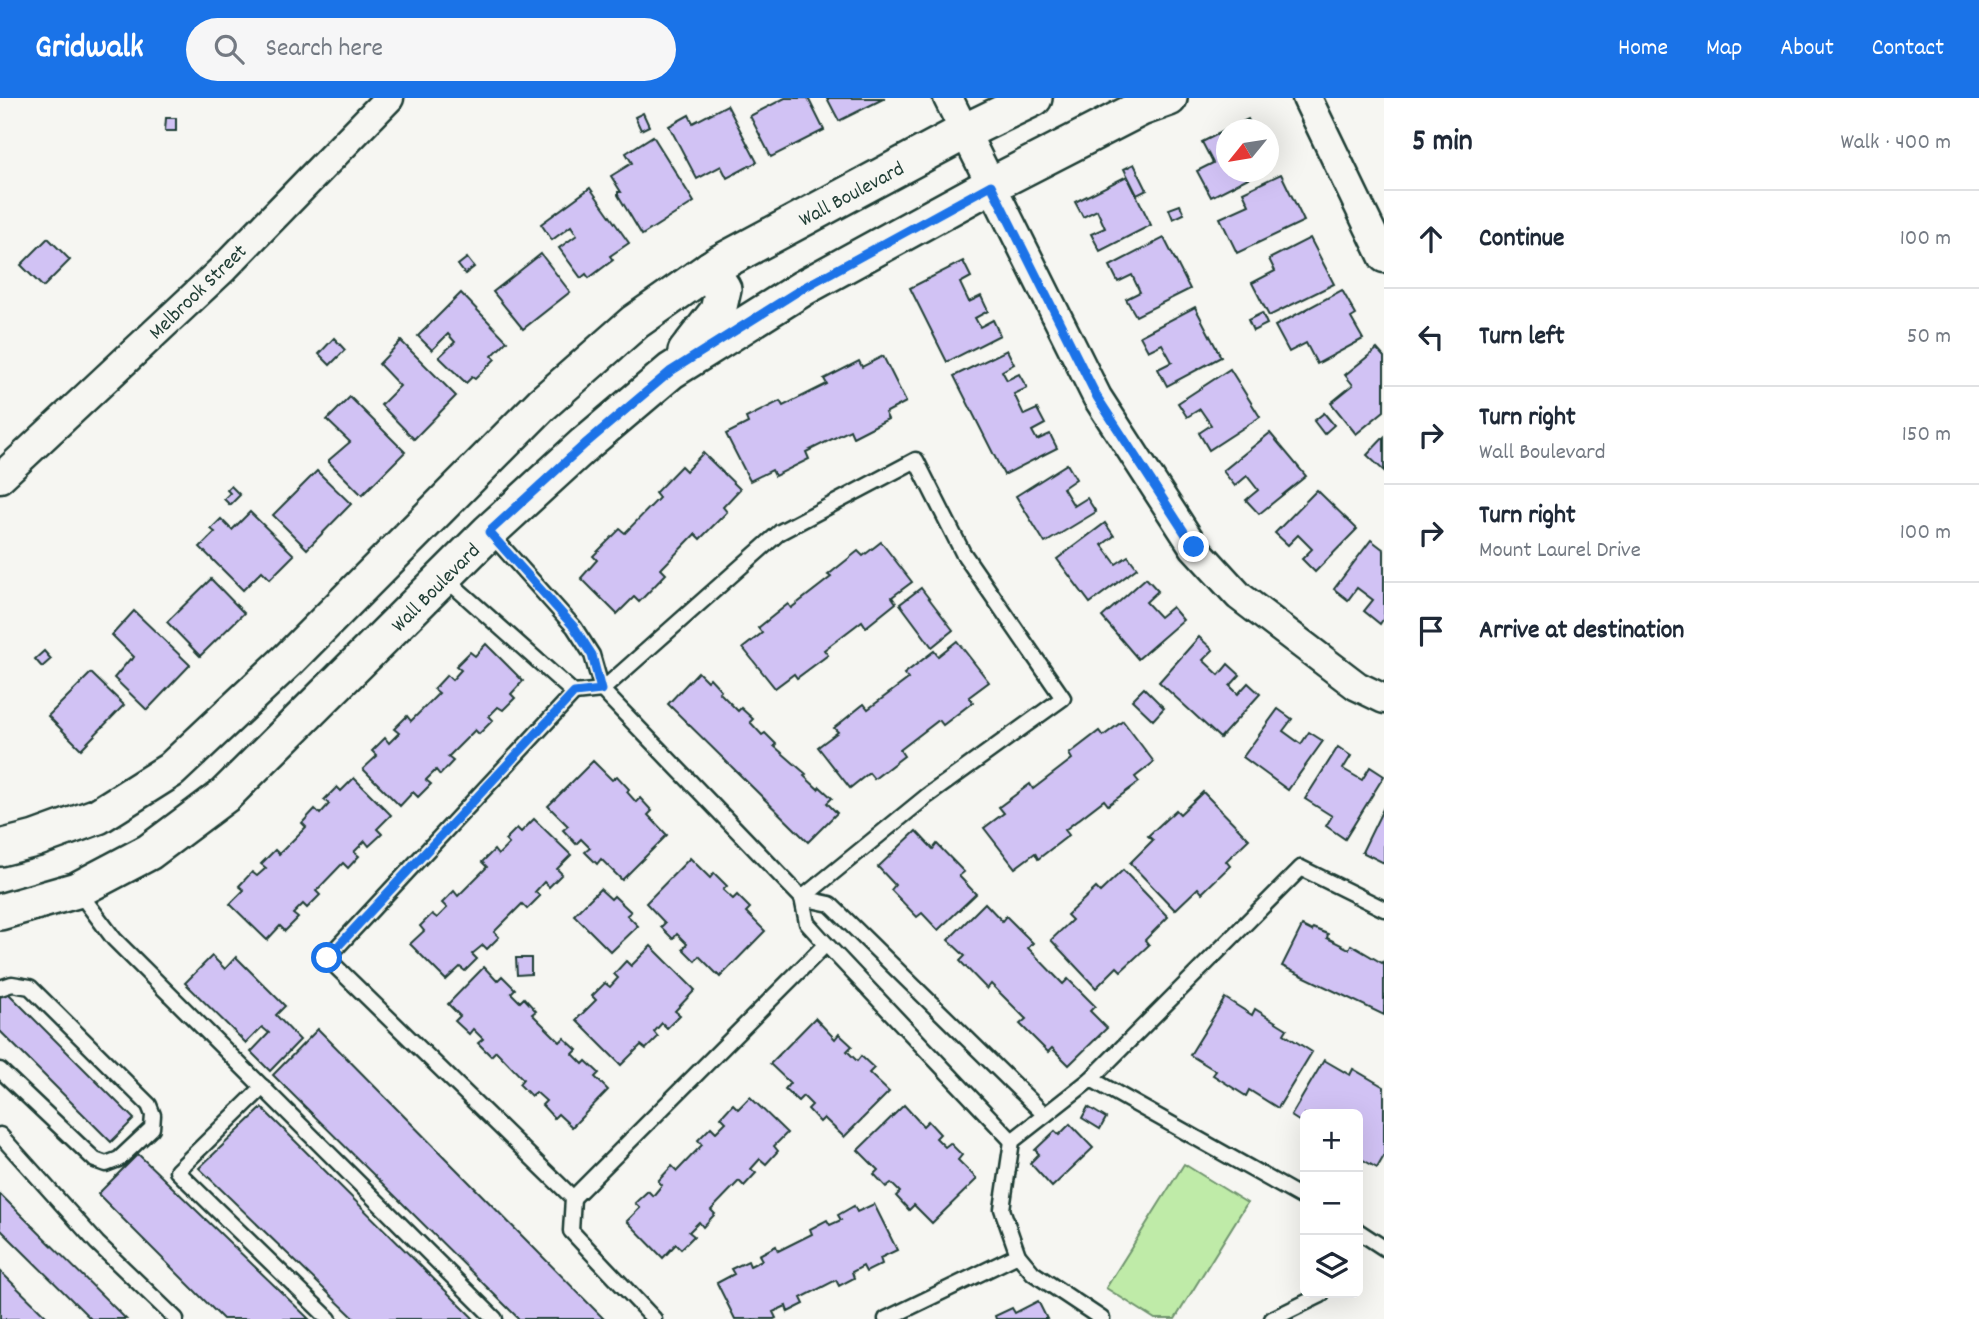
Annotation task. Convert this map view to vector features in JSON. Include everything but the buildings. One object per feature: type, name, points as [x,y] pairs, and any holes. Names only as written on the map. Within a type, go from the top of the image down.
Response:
[{"type":"street","name":"Melbrook Street","points":[[0,478],[223,269],[388,98]]},
{"type":"street","points":[[948,98],[1097,397],[1194,547],[1239,596],[1357,686],[1384,699]]},
{"type":"street","name":"Wall Boulevard","points":[[0,848],[35,839],[98,816],[172,770],[289,659],[542,404],[635,322],[710,269],[964,132],[1034,98]]},
{"type":"street","name":"Wall Boulevard","points":[[0,912],[77,890],[149,852],[225,794],[489,532],[585,444],[671,371],[803,288],[991,185],[1141,108],[1169,98]]},
{"type":"street","points":[[1307,98],[1384,258]]},
{"type":"street","points":[[671,371],[718,311],[723,289],[710,269]]},
{"type":"street","points":[[172,770],[206,808]]},
{"type":"lane","points":[[573,1198],[327,958],[574,693],[601,690],[780,532],[916,460],[962,553],[1063,698],[927,796],[802,898]]},
{"type":"lane","points":[[489,532],[574,627],[592,655],[601,690],[802,898],[807,923],[1013,1141]]},
{"type":"lane","points":[[445,578],[574,693]]},
{"type":"lane","points":[[1102,1319],[1033,1273],[1018,1255],[1002,1209],[1013,1141],[1091,1079],[1301,867],[1384,909]]},
{"type":"lane","points":[[77,890],[114,939],[495,1319]]},
{"type":"lane","points":[[802,898],[830,904],[1045,1115]]},
{"type":"lane","points":[[654,1319],[571,1231],[573,1198],[826,944]]},
{"type":"lane","points":[[0,988],[12,984],[30,987],[149,1105],[153,1115],[152,1128],[119,1159],[106,1164],[95,1160],[0,1070]]},
{"type":"lane","points":[[1091,1079],[1300,1196]]},
{"type":"lane","points":[[263,1087],[177,1171],[329,1319]]},
{"type":"lane","points":[[0,1135],[97,1243],[176,1319]]},
{"type":"lane","points":[[1363,1234],[1384,1248]]},
{"type":"lane","points":[[886,1319],[1018,1255]]},
{"type":"lane","points":[[1272,1319],[1315,1298]]},
{"type":"green space","points":[[1184,1164],[1247,1203],[1175,1319],[1155,1319],[1106,1288]]},
{"type":"route","points":[[327,958],[574,693],[601,690],[592,655],[574,627],[489,532],[585,444],[671,371],[803,288],[991,185],[1097,397],[1194,547]]}]
